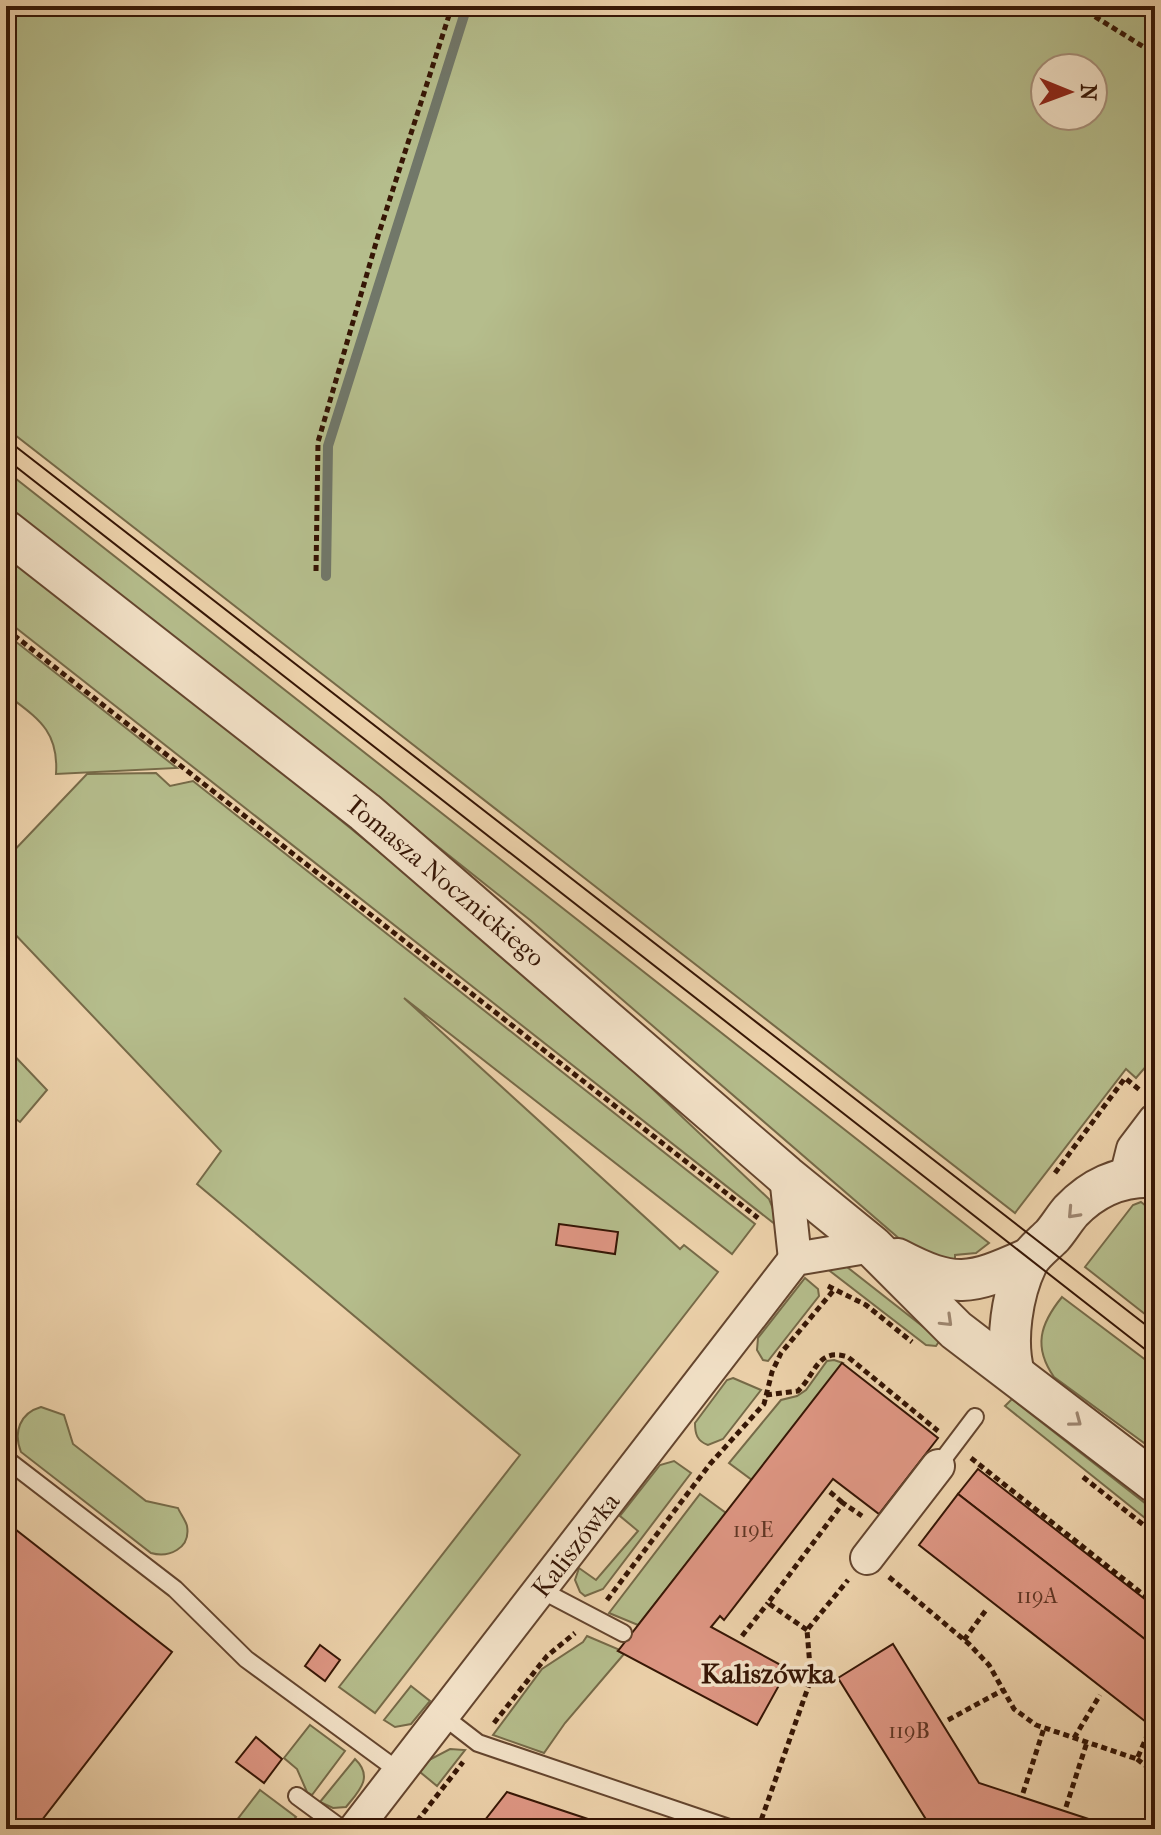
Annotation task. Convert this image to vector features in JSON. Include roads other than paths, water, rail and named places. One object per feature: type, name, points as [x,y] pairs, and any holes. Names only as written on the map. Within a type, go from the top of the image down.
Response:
[{"type":"street","name":"Tomasza Nocznickiego","points":[[6,531],[365,812],[786,1176],[872,1246],[956,1330],[1155,1482]]},
{"type":"street","points":[[1014,1373],[1011,1332],[1015,1302],[1028,1259],[1072,1211],[1105,1185],[1140,1177],[1133,1149],[1155,1120]]},
{"type":"street","points":[[786,1176],[795,1259],[872,1246]]},
{"type":"street","name":"Tomasza Nocznickiego","points":[[872,1246],[925,1274],[960,1282],[989,1276],[1028,1259]]},
{"type":"street","name":"Kaliszówka","points":[[355,1829],[795,1259]]},
{"type":"street","points":[[876,1546],[946,1455]]},
{"type":"lane","points":[[946,1455],[975,1417]]},
{"type":"lane","points":[[6,1459],[175,1589],[246,1659],[400,1772]]},
{"type":"lane","points":[[541,1590],[623,1633]]},
{"type":"lane","points":[[443,1716],[478,1743],[732,1829]]},
{"type":"lane","points":[[297,1796],[342,1829]]},
{"type":"waterway","points":[[326,576],[328,446],[467,6]]},
{"type":"tram line","points":[[6,439],[1155,1332]]},
{"type":"tram line","points":[[6,459],[1155,1357]]},
{"type":"district","name":"Kaliszówka","points":[[768,1673]]}]
